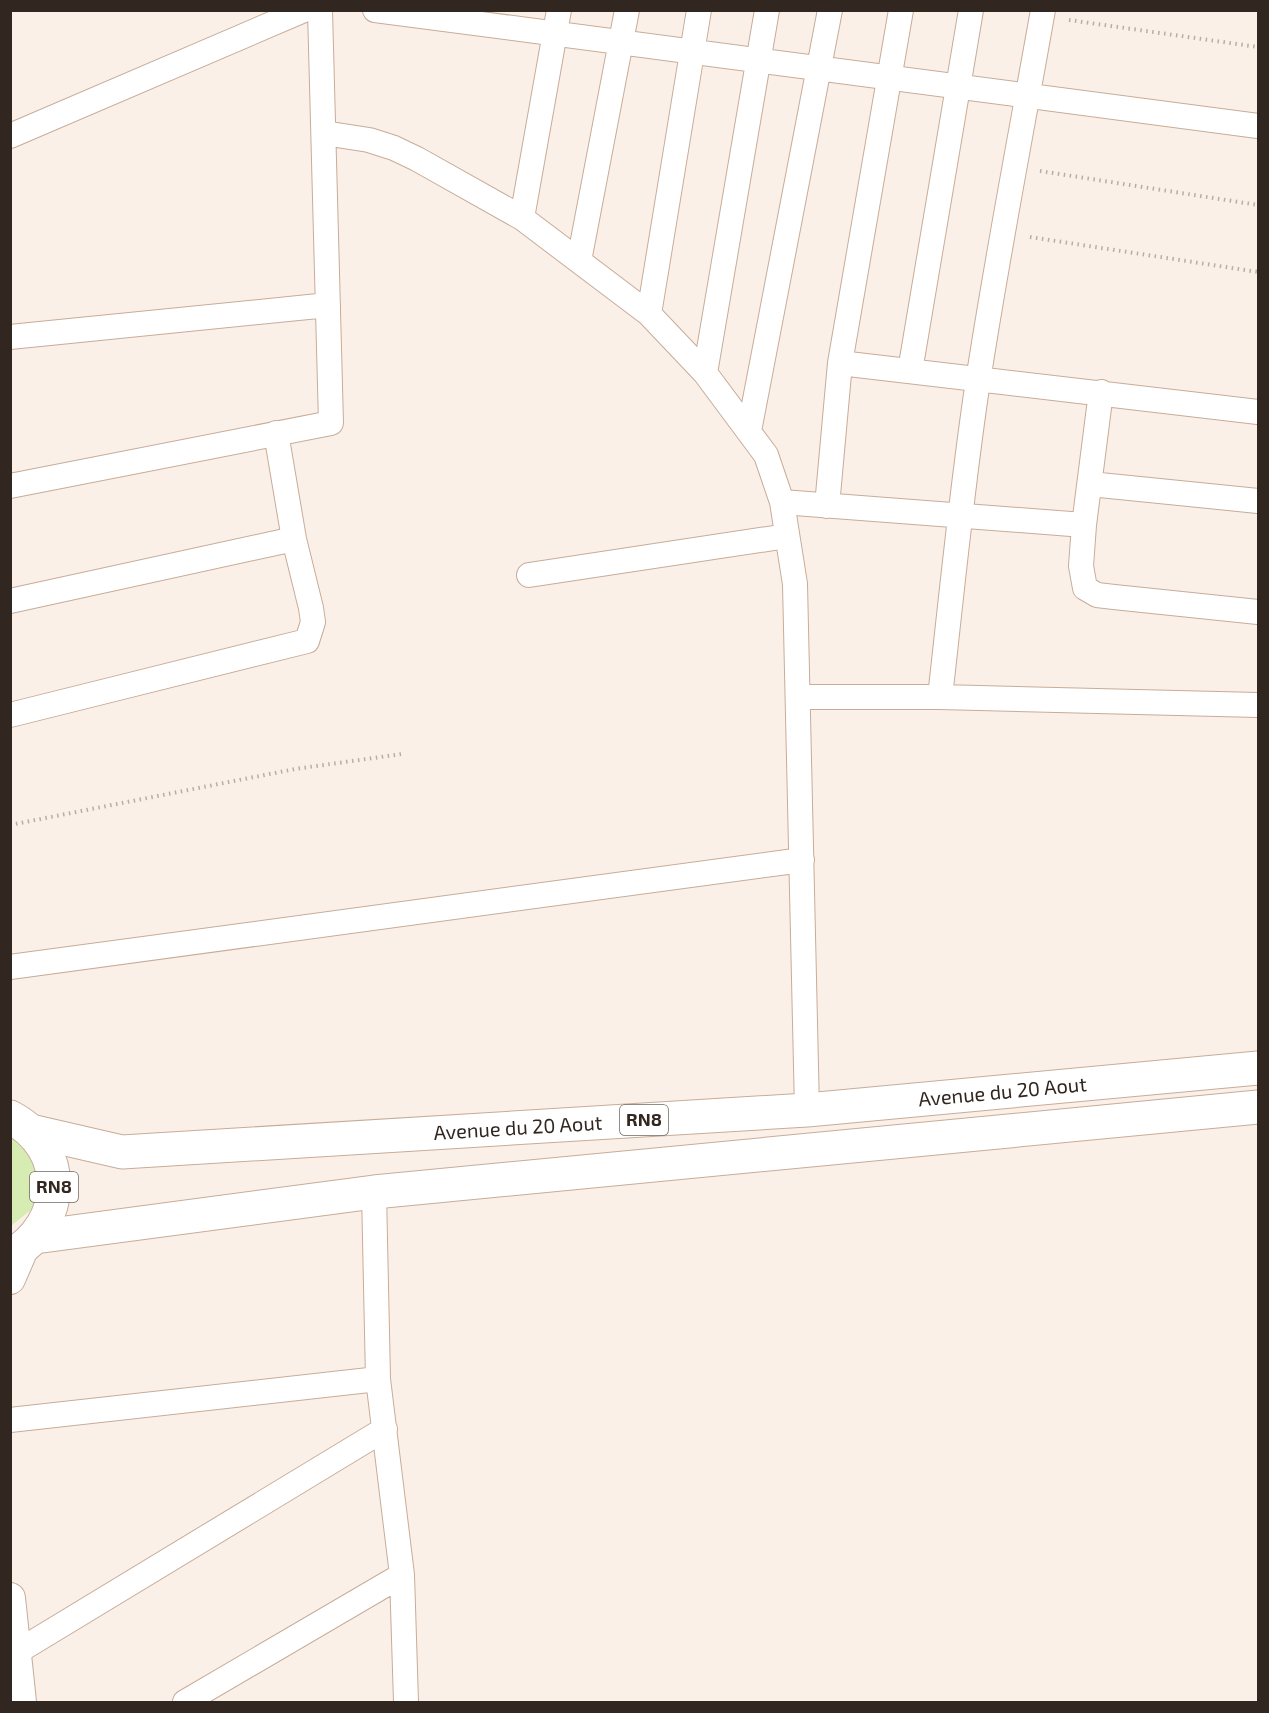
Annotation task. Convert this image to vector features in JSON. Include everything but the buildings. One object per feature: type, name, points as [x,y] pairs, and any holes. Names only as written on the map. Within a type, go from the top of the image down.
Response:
[{"type":"main road","name":"Avenue du 20 Aout","points":[[16,1120],[122,1152],[807,1110],[1258,1068]]},
{"type":"main road","name":"Avenue du 20 Aout","points":[[23,1247],[374,1192],[1258,1107]]},
{"type":"main road","name":"RN8","points":[[16,1120],[43,1146],[51,1164],[54,1183],[53,1203],[46,1221],[23,1247]]},
{"type":"street","points":[[10,136],[304,10]]},
{"type":"street","points":[[10,486],[332,423],[320,10]]},
{"type":"street","points":[[375,10],[557,22],[621,42],[1258,126]]},
{"type":"street","points":[[579,261],[627,10]]},
{"type":"street","points":[[649,314],[699,10]]},
{"type":"street","points":[[705,373],[767,10]]},
{"type":"street","points":[[749,432],[830,10]]},
{"type":"street","points":[[827,506],[840,363],[902,10]]},
{"type":"street","points":[[910,371],[971,10]]},
{"type":"street","points":[[940,697],[978,380],[1002,233],[1043,14]]},
{"type":"street","points":[[522,218],[557,22]]},
{"type":"street","points":[[324,133],[369,140],[394,148],[522,218],[649,314],[705,373],[766,455],[782,502],[795,584],[800,697],[807,1110]]},
{"type":"street","points":[[10,337],[328,305]]},
{"type":"street","points":[[840,363],[1258,412]]},
{"type":"street","points":[[1101,392],[1084,525],[1081,566],[1085,588],[1097,595],[1258,612]]},
{"type":"street","points":[[10,715],[307,641],[313,622],[294,539],[276,434]]},
{"type":"street","points":[[1090,484],[1258,501]]},
{"type":"street","points":[[782,502],[1084,525]]},
{"type":"street","points":[[530,575],[787,536]]},
{"type":"street","points":[[10,601],[294,539]]},
{"type":"street","points":[[800,697],[940,697],[1258,705]]},
{"type":"street","points":[[10,967],[802,860]]},
{"type":"street","points":[[374,1192],[378,1379],[402,1575],[406,1702]]},
{"type":"street","points":[[10,1280],[23,1247]]},
{"type":"street","points":[[10,1420],[378,1379]]},
{"type":"street","points":[[17,1652],[385,1429]]},
{"type":"street","points":[[185,1702],[402,1575]]},
{"type":"street","points":[[10,1598],[21,1702]]},
{"type":"path","points":[[1043,14],[1258,47]]},
{"type":"path","points":[[1014,167],[1258,205]]},
{"type":"path","points":[[1002,233],[1258,272]]},
{"type":"path","points":[[10,825],[295,769],[402,754]]},
{"type":"green space","points":[[10,1120],[44,1180],[32,1209],[11,1226]]}]
